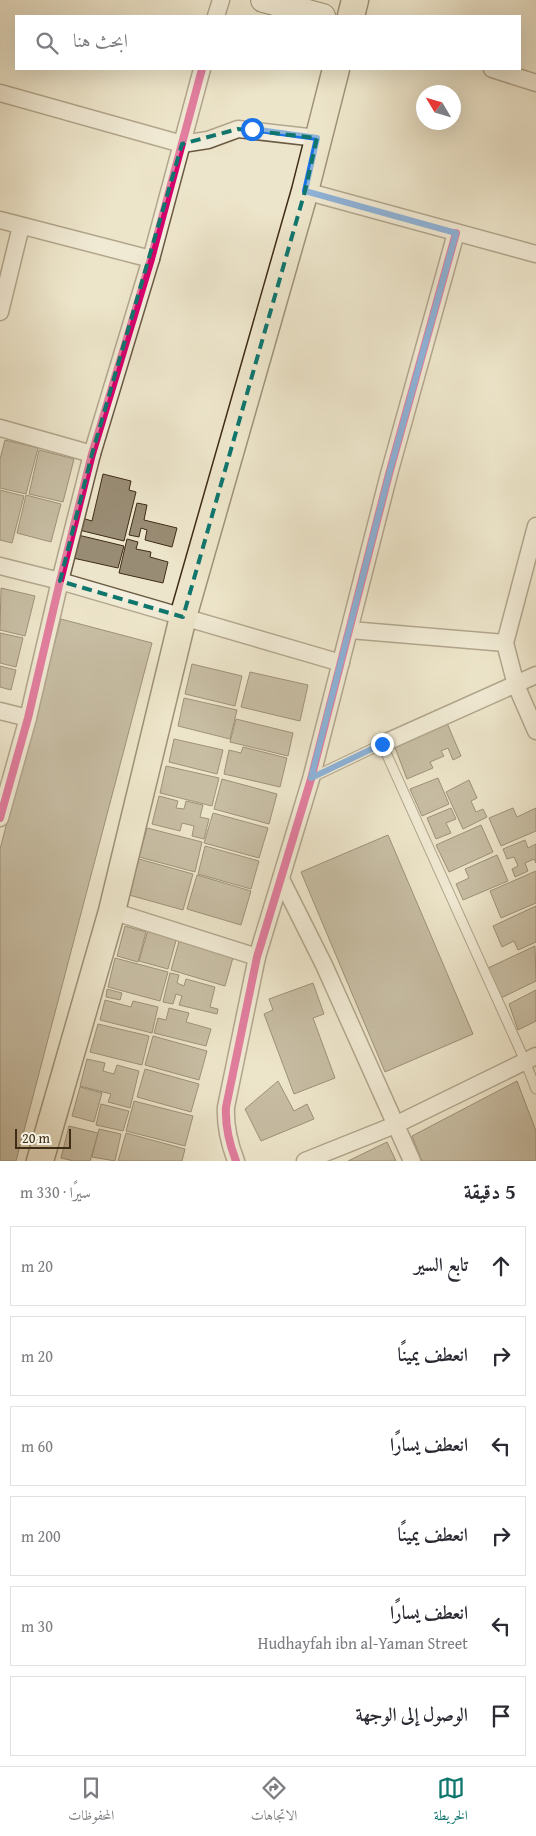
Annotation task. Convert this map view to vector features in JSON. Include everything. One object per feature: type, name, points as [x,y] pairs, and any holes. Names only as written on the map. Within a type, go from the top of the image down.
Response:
[{"type":"main road","points":[[350,15],[355,0]]},
{"type":"main road","points":[[40,1161],[112,910],[183,617],[305,191],[336,70]]},
{"type":"street","points":[[216,15],[221,0]]},
{"type":"street","points":[[263,0],[319,15]]},
{"type":"street","points":[[0,818],[28,718],[92,454],[151,259],[202,70]]},
{"type":"street","points":[[495,70],[536,83]]},
{"type":"street","points":[[0,93],[182,144],[208,140],[225,132],[238,129],[317,138]]},
{"type":"street","points":[[305,191],[536,254]]},
{"type":"street","points":[[0,220],[151,259]]},
{"type":"street","points":[[0,312],[22,226]]},
{"type":"street","points":[[236,1161],[229,1143],[225,1122],[226,1107],[257,956],[311,778],[389,474],[456,233]]},
{"type":"street","points":[[0,428],[92,454]]},
{"type":"street","points":[[536,526],[505,644],[516,685],[536,731]]},
{"type":"street","points":[[0,566],[60,581],[341,663]]},
{"type":"street","points":[[350,630],[505,644]]},
{"type":"street","points":[[382,744],[536,675]]},
{"type":"street","points":[[0,711],[28,718]]},
{"type":"street","points":[[280,879],[324,965],[412,1161]]},
{"type":"street","points":[[112,910],[257,956]]},
{"type":"street","points":[[305,1161],[395,1125],[531,1059]]},
{"type":"lane","points":[[311,778],[382,744],[531,1059],[536,1090]]},
{"type":"highlighted area","points":[[238,129],[317,138],[305,191],[183,617],[60,581],[92,454],[182,144]]},
{"type":"building","points":[[5,440],[38,448],[26,494],[0,488],[0,459]]},
{"type":"building","points":[[39,450],[74,459],[63,502],[29,494]]},
{"type":"building","points":[[103,474],[131,481],[129,490],[136,492],[124,541],[79,530],[82,518],[92,521]]},
{"type":"building","points":[[0,490],[24,496],[12,543],[0,540]]},
{"type":"building","points":[[26,495],[61,504],[51,542],[17,533]]},
{"type":"building","points":[[137,503],[147,505],[144,520],[177,528],[172,547],[145,540],[147,530],[141,528],[139,537],[129,535]]},
{"type":"building","points":[[78,535],[124,546],[118,568],[73,558]]},
{"type":"building","points":[[127,539],[138,542],[136,549],[151,552],[150,557],[168,562],[163,583],[119,573]]},
{"type":"building","points":[[1,588],[35,596],[25,636],[0,630]]},
{"type":"building","points":[[61,619],[152,643],[16,1161],[0,1161],[0,849]]},
{"type":"building","points":[[0,633],[23,638],[16,667],[0,663]]},
{"type":"building","points":[[192,664],[242,676],[235,706],[185,694]]},
{"type":"building","points":[[0,666],[16,670],[11,690],[0,687]]},
{"type":"building","points":[[250,672],[308,685],[300,721],[241,707]]},
{"type":"building","points":[[184,698],[237,710],[230,739],[178,726]]},
{"type":"building","points":[[236,719],[293,733],[288,756],[230,742]]},
{"type":"building","points":[[447,723],[461,756],[453,760],[448,748],[441,751],[444,756],[430,762],[433,768],[407,779],[394,745]]},
{"type":"building","points":[[174,739],[223,750],[217,774],[169,762]]},
{"type":"building","points":[[243,747],[287,758],[280,787],[224,774],[229,750],[241,753]]},
{"type":"building","points":[[166,766],[219,778],[212,806],[160,793]]},
{"type":"building","points":[[438,778],[449,804],[422,816],[410,789]]},
{"type":"building","points":[[222,779],[277,794],[269,824],[214,809]]},
{"type":"building","points":[[469,780],[477,798],[471,801],[476,812],[483,809],[487,817],[463,829],[446,792]]},
{"type":"building","points":[[159,796],[178,801],[176,808],[184,809],[186,801],[203,805],[200,817],[209,819],[204,839],[192,836],[194,826],[182,823],[180,831],[152,824]]},
{"type":"building","points":[[451,808],[456,819],[446,823],[451,833],[436,839],[427,818]]},
{"type":"building","points":[[513,808],[517,817],[536,808],[536,831],[501,846],[489,818]]},
{"type":"building","points":[[213,813],[268,828],[259,858],[204,843]]},
{"type":"building","points":[[481,825],[493,852],[449,872],[436,845]]},
{"type":"building","points":[[147,828],[202,842],[195,872],[139,857]]},
{"type":"building","points":[[388,835],[473,1034],[385,1072],[301,872]]},
{"type":"building","points":[[525,840],[528,848],[536,844],[536,863],[534,859],[525,863],[528,871],[515,877],[512,869],[518,866],[514,857],[507,859],[503,849]]},
{"type":"building","points":[[205,846],[259,861],[251,889],[198,874]]},
{"type":"building","points":[[497,855],[508,881],[463,900],[456,884],[469,878],[465,869]]},
{"type":"building","points":[[139,859],[193,874],[183,910],[129,895]]},
{"type":"building","points":[[536,871],[536,903],[501,918],[490,891]]},
{"type":"building","points":[[197,875],[251,891],[241,925],[187,909]]},
{"type":"building","points":[[536,906],[536,942],[518,950],[514,941],[502,947],[493,926]]},
{"type":"building","points":[[125,926],[146,932],[138,962],[117,956]]},
{"type":"building","points":[[148,930],[177,937],[168,969],[139,961]]},
{"type":"building","points":[[180,938],[234,954],[225,986],[171,970]]},
{"type":"building","points":[[535,946],[536,981],[501,998],[488,968]]},
{"type":"building","points":[[115,958],[168,972],[160,1001],[108,987]]},
{"type":"building","points":[[170,973],[179,975],[177,983],[184,986],[186,979],[215,987],[210,1007],[218,1009],[217,1014],[179,1005],[182,996],[176,994],[173,1004],[163,1002]]},
{"type":"building","points":[[313,983],[324,1014],[313,1018],[335,1078],[294,1094],[264,1014],[273,1010],[269,999]]},
{"type":"building","points":[[107,989],[122,993],[120,1000],[106,997]]},
{"type":"building","points":[[536,990],[536,1021],[518,1030],[509,1004]]},
{"type":"building","points":[[105,1000],[131,1007],[133,1001],[158,1007],[152,1033],[100,1020]]},
{"type":"building","points":[[169,1008],[189,1013],[186,1022],[211,1029],[206,1046],[154,1033],[158,1018],[166,1020]]},
{"type":"building","points":[[98,1024],[149,1036],[142,1065],[90,1052]]},
{"type":"building","points":[[153,1036],[207,1051],[199,1080],[145,1065]]},
{"type":"building","points":[[87,1059],[105,1063],[103,1071],[114,1074],[117,1065],[139,1071],[130,1108],[108,1102],[111,1094],[80,1086]]},
{"type":"building","points":[[145,1069],[199,1084],[191,1112],[137,1097]]},
{"type":"building","points":[[278,1081],[294,1111],[307,1104],[314,1119],[261,1141],[245,1109]]},
{"type":"building","points":[[517,1081],[536,1131],[536,1161],[422,1161],[412,1136]]},
{"type":"building","points":[[80,1087],[102,1093],[94,1122],[72,1116]]},
{"type":"building","points":[[134,1101],[193,1116],[185,1146],[126,1131]]},
{"type":"building","points":[[101,1104],[129,1111],[123,1131],[96,1125]]},
{"type":"building","points":[[69,1126],[98,1133],[90,1161],[74,1161],[61,1158]]},
{"type":"building","points":[[99,1129],[121,1134],[115,1161],[92,1157]]},
{"type":"building","points":[[126,1133],[185,1149],[182,1161],[118,1161]]},
{"type":"building","points":[[387,1142],[396,1161],[348,1161]]},
{"type":"cycle path","points":[[0,818],[28,718],[92,454],[151,259],[202,70]]},
{"type":"cycle path","points":[[236,1161],[228,1135],[226,1107],[257,957],[311,779],[389,474],[456,233]]},
{"type":"route","points":[[252,129],[317,138],[305,191],[456,233],[389,474],[311,778],[382,744]]}]
